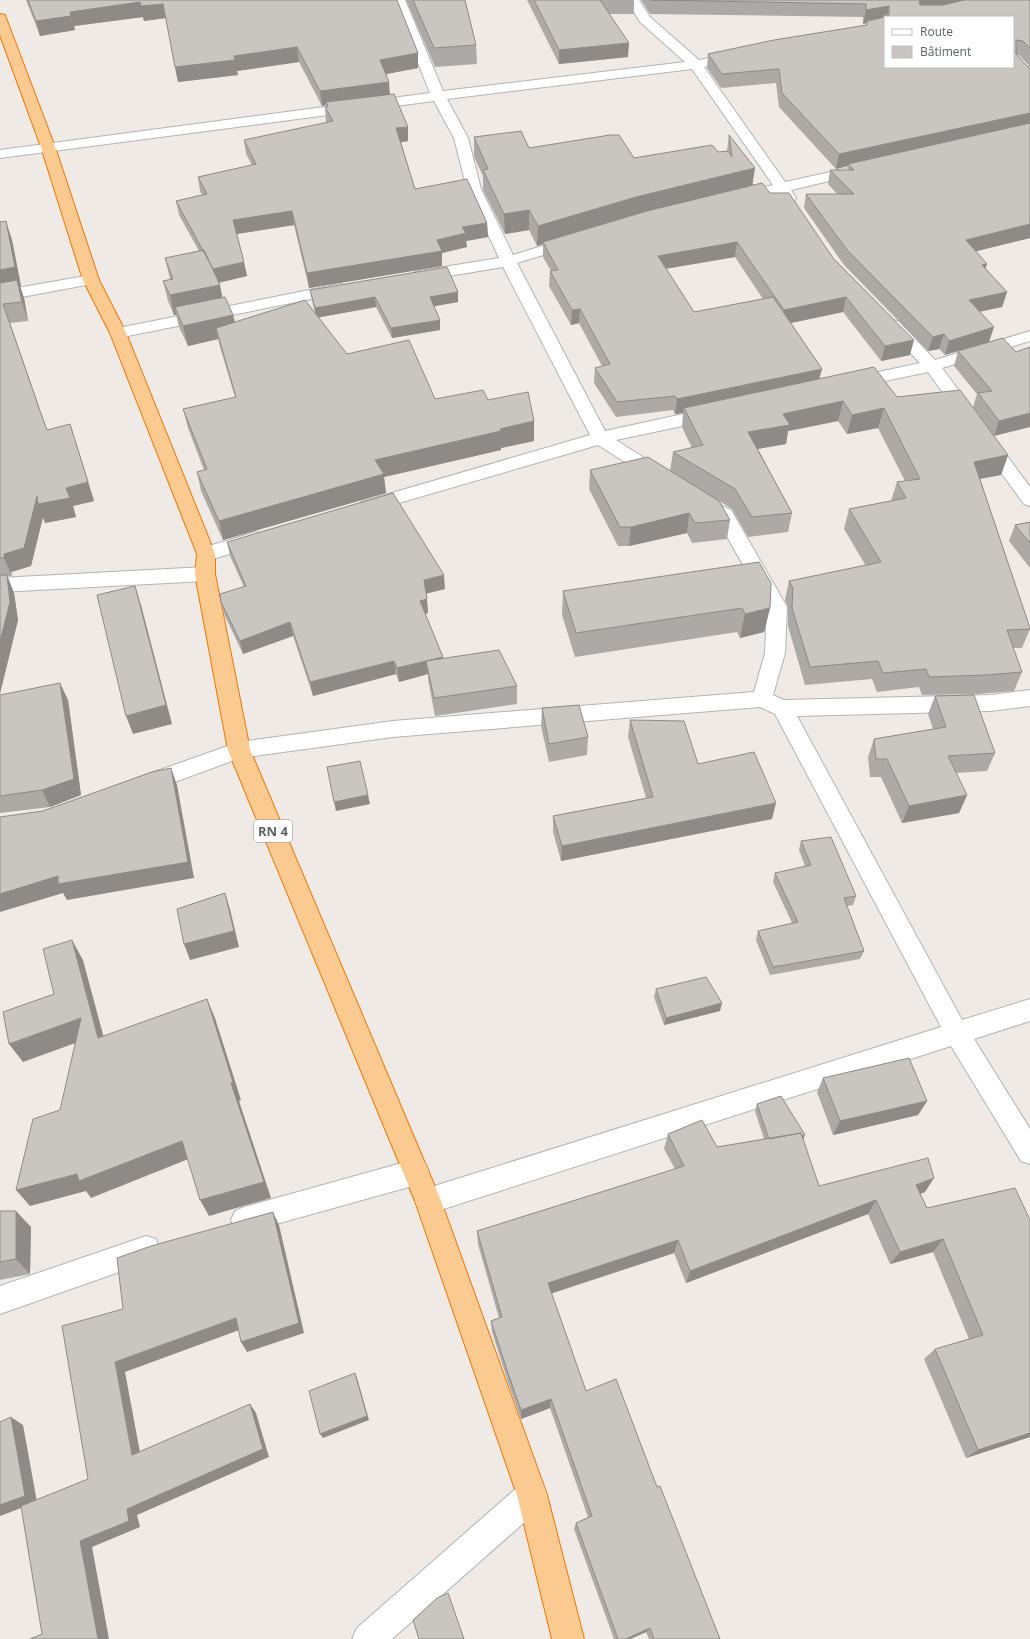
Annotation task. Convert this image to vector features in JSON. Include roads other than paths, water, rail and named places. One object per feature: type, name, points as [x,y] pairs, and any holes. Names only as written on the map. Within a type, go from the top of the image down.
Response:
[{"type":"highway","name":"RN 4","points":[[0,18],[48,147],[90,280],[118,333],[206,564],[239,750],[428,1201],[532,1495],[568,1639]]},
{"type":"street","points":[[398,0],[438,96],[461,138],[474,189],[508,261],[600,438],[724,515],[777,607],[775,653],[762,699]]},
{"type":"street","points":[[632,0],[645,19],[696,65],[798,212]]},
{"type":"street","points":[[0,154],[438,96],[696,65],[749,54]]},
{"type":"street","points":[[722,201],[874,166]]},
{"type":"street","points":[[405,278],[508,261],[581,239]]},
{"type":"street","points":[[0,296],[90,280]]},
{"type":"street","points":[[118,333],[358,286]]},
{"type":"street","points":[[881,315],[932,366],[1030,500]]},
{"type":"street","points":[[839,386],[932,366],[1030,336]]},
{"type":"street","points":[[350,512],[600,438],[723,411]]},
{"type":"street","points":[[0,586],[206,564],[274,534]]},
{"type":"street","points":[[126,790],[239,750],[393,729],[762,699],[782,708],[991,703],[1030,698]]},
{"type":"street","points":[[782,708],[957,1034],[1030,1152]]},
{"type":"street","points":[[428,1201],[1030,1010]]},
{"type":"street","points":[[219,1227],[416,1172]]},
{"type":"street","points":[[0,1300],[166,1242]]},
{"type":"street","points":[[368,1639],[532,1495]]}]
